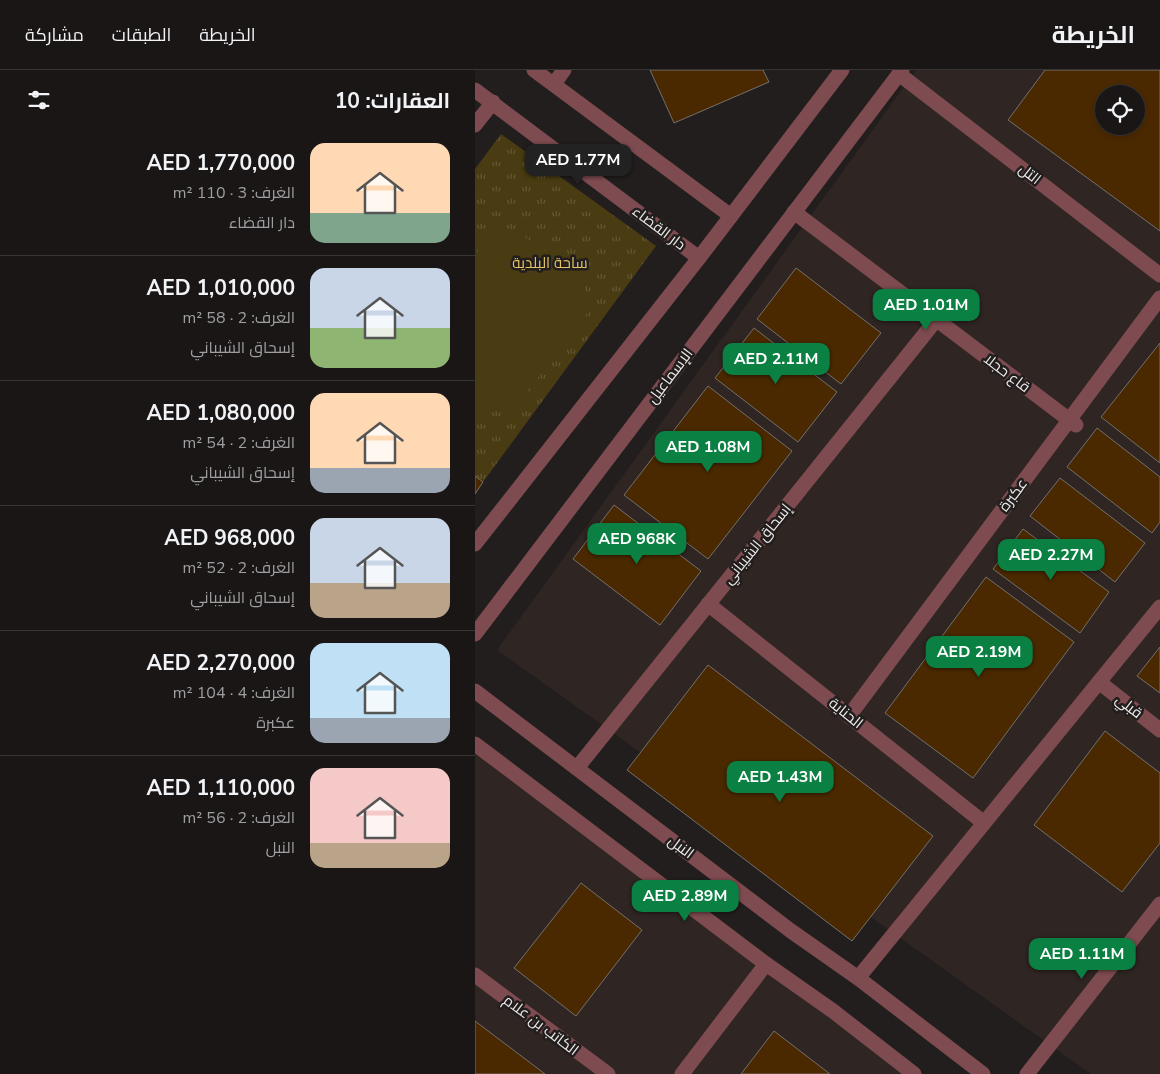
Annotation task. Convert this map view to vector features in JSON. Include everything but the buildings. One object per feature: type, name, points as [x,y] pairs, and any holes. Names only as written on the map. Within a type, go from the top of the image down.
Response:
[{"type":"street","points":[[534,70],[731,216]]},
{"type":"street","points":[[554,84],[564,70]]},
{"type":"street","points":[[475,544],[699,258],[843,70]]},
{"type":"street","name":"الإسماعيل","points":[[475,634],[901,72]]},
{"type":"street","name":"التل","points":[[901,72],[1160,275]]},
{"type":"street","name":"دار القضاء","points":[[475,90],[699,258]]},
{"type":"street","points":[[475,125],[493,102]]},
{"type":"street","name":"قاع حجلا","points":[[794,212],[1073,423]]},
{"type":"street","name":"عكبرة","points":[[849,716],[1073,423],[1160,298]]},
{"type":"street","name":"إسحاق الشيباني","points":[[577,768],[936,320]]},
{"type":"street","name":"الحناية","points":[[708,604],[984,823]]},
{"type":"street","points":[[858,978],[1160,607]]},
{"type":"street","name":"قبلي","points":[[1099,682],[1160,730]]},
{"type":"street","name":"النبل","points":[[475,692],[791,931],[858,978],[983,1074]]},
{"type":"street","points":[[475,744],[766,964],[833,1011],[914,1074]]},
{"type":"street","points":[[1027,1074],[1160,904]]},
{"type":"street","points":[[682,1074],[766,964]]},
{"type":"street","name":"الكاتب بن علام","points":[[475,975],[608,1074]]},
{"type":"shaded area","points":[[916,70],[1160,70],[1160,1074],[1091,1074],[497,650]]},
{"type":"shaded area","points":[[475,744],[921,1074],[475,1074]]},
{"type":"green space","name":"ساحة البلدية","points":[[501,134],[656,246],[483,482],[475,476],[475,169]]},
{"type":"green space","points":[[517,232],[583,276],[588,312],[513,410],[475,382],[475,255],[491,235]]},
{"type":"green space","points":[[475,393],[486,401],[475,418]]}]
